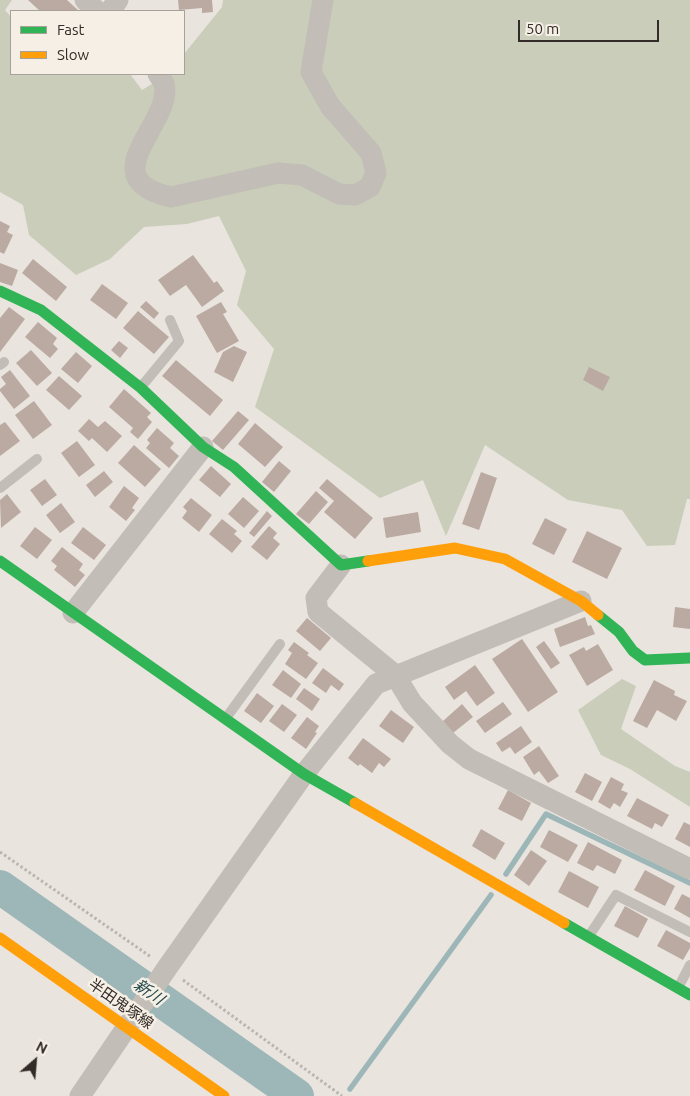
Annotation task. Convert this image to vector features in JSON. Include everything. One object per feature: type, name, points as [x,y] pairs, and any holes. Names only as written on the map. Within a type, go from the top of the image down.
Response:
[{"type":"street","points":[[84,0],[96,10]]},
{"type":"street","points":[[159,75],[164,84],[163,101],[136,159],[135,173],[143,187],[154,193],[171,197],[278,173],[302,175],[339,194],[355,195],[370,187],[376,173],[371,153],[330,106],[311,72],[323,0]]},
{"type":"street","points":[[0,291],[41,310],[141,388],[203,448],[234,467],[340,565]]},
{"type":"street","points":[[73,613],[203,448]]},
{"type":"street","points":[[690,658],[645,660],[633,651],[620,632],[581,601],[505,559],[454,548],[340,565],[316,598],[318,612],[395,676],[412,703],[450,744],[469,758],[690,869]]},
{"type":"street","points":[[0,561],[304,774],[690,996]]},
{"type":"street","points":[[80,1096],[167,968],[304,774],[376,684],[581,601]]},
{"type":"street","name":"半田鬼塚線","points":[[0,938],[131,1022],[224,1096]]},
{"type":"lane","points":[[141,388],[179,341],[170,320]]},
{"type":"lane","points":[[0,488],[37,459]]},
{"type":"lane","points":[[225,719],[280,644]]},
{"type":"lane","points":[[588,937],[616,896],[690,932]]},
{"type":"lane","points":[[678,988],[690,965]]},
{"type":"path","points":[[0,852],[167,968],[342,1096]]},
{"type":"green space","points":[[0,0],[12,0],[5,10],[10,16],[10,75],[131,75],[142,90],[166,75],[185,75],[185,53],[222,7],[223,0],[690,0],[690,499],[687,499],[675,545],[647,546],[622,510],[568,500],[485,445],[446,536],[423,480],[380,498],[255,407],[274,349],[237,305],[246,271],[219,216],[187,224],[144,227],[110,259],[76,275],[29,235],[23,205],[0,192]]},
{"type":"green space","points":[[622,679],[636,686],[621,729],[675,766],[690,772],[690,807],[630,769],[601,755],[578,710]]},
{"type":"building","points":[[28,0],[67,0],[78,10],[39,10]]},
{"type":"building","points":[[178,0],[212,0],[213,12],[202,13],[202,8],[179,10]]},
{"type":"building","points":[[0,221],[10,226],[7,232],[13,235],[4,254],[0,252]]},
{"type":"building","points":[[193,255],[214,283],[217,281],[224,291],[202,307],[186,285],[170,296],[158,280]]},
{"type":"building","points":[[33,259],[67,287],[56,301],[22,273]]},
{"type":"building","points":[[0,263],[18,270],[12,286],[0,282]]},
{"type":"building","points":[[102,284],[128,303],[116,319],[90,300]]},
{"type":"building","points":[[146,301],[159,313],[154,319],[140,307]]},
{"type":"building","points":[[221,302],[227,312],[223,314],[239,341],[217,353],[196,316]]},
{"type":"building","points":[[9,307],[25,319],[0,352],[0,318]]},
{"type":"building","points":[[138,311],[169,337],[154,354],[123,328]]},
{"type":"building","points":[[38,322],[57,338],[53,344],[58,349],[50,358],[25,337]]},
{"type":"building","points":[[119,341],[128,348],[120,358],[111,350]]},
{"type":"building","points":[[234,346],[247,352],[233,382],[214,372],[223,352]]},
{"type":"building","points":[[31,350],[52,373],[37,386],[16,363]]},
{"type":"building","points":[[76,352],[92,366],[78,383],[61,369]]},
{"type":"building","points":[[176,360],[223,400],[210,416],[162,376]]},
{"type":"building","points":[[589,367],[610,377],[603,391],[583,380]]},
{"type":"building","points":[[10,370],[30,396],[14,409],[0,391],[6,384],[1,377]]},
{"type":"building","points":[[59,376],[82,396],[69,410],[46,390]]},
{"type":"building","points":[[124,389],[151,413],[147,417],[152,422],[138,439],[130,432],[133,428],[109,407]]},
{"type":"building","points":[[34,401],[52,425],[33,439],[15,415]]},
{"type":"building","points":[[238,411],[249,420],[223,450],[212,441]]},
{"type":"building","points":[[89,419],[98,427],[105,421],[122,436],[107,452],[92,438],[89,441],[78,431]]},
{"type":"building","points":[[5,422],[20,441],[0,456],[0,425]]},
{"type":"building","points":[[255,423],[283,447],[265,467],[238,444]]},
{"type":"building","points":[[157,428],[174,443],[170,448],[179,456],[169,468],[146,448],[150,443],[147,440]]},
{"type":"building","points":[[77,441],[95,465],[79,477],[61,453]]},
{"type":"building","points":[[134,445],[161,469],[145,487],[118,463]]},
{"type":"building","points":[[279,461],[291,471],[274,492],[262,482]]},
{"type":"building","points":[[211,466],[231,484],[220,497],[199,480]]},
{"type":"building","points":[[104,471],[113,482],[95,497],[86,485]]},
{"type":"building","points":[[481,472],[497,478],[479,530],[462,524]]},
{"type":"building","points":[[45,479],[57,495],[42,506],[30,490]]},
{"type":"building","points":[[327,479],[373,518],[355,539],[324,512],[334,501],[319,488]]},
{"type":"building","points":[[124,486],[139,498],[132,508],[135,510],[126,521],[109,507]]},
{"type":"building","points":[[316,491],[328,502],[309,524],[296,514]]},
{"type":"building","points":[[7,494],[21,512],[1,528],[0,500]]},
{"type":"building","points":[[243,497],[259,511],[244,528],[228,514]]},
{"type":"building","points":[[191,498],[212,515],[199,532],[182,518],[187,511],[183,507]]},
{"type":"building","points":[[61,503],[75,522],[60,533],[46,515]]},
{"type":"building","points":[[267,511],[272,516],[254,537],[249,533]]},
{"type":"building","points":[[418,512],[421,532],[386,538],[383,518]]},
{"type":"building","points":[[545,518],[567,529],[554,555],[532,544]]},
{"type":"building","points":[[222,519],[237,531],[234,534],[242,541],[232,553],[209,534]]},
{"type":"building","points":[[269,526],[277,533],[273,538],[280,544],[267,560],[251,547]]},
{"type":"building","points":[[35,527],[52,540],[37,559],[20,546]]},
{"type":"building","points":[[83,527],[106,545],[94,560],[71,543]]},
{"type":"building","points":[[587,531],[622,548],[607,579],[572,562]]},
{"type":"building","points":[[62,547],[83,564],[79,570],[85,575],[75,587],[54,570],[57,566],[51,561]]},
{"type":"building","points":[[675,607],[690,609],[690,629],[673,627]]},
{"type":"building","points":[[585,617],[588,626],[591,625],[595,634],[560,647],[554,629]]},
{"type":"building","points":[[307,618],[331,638],[320,651],[296,631]]},
{"type":"building","points":[[522,639],[558,692],[528,712],[492,659]]},
{"type":"building","points":[[544,641],[560,663],[551,669],[536,647]]},
{"type":"building","points":[[294,642],[309,653],[307,655],[318,663],[306,679],[285,664],[292,653],[288,650]]},
{"type":"building","points":[[598,644],[613,670],[587,686],[569,655],[584,647],[586,651]]},
{"type":"building","points":[[475,665],[495,693],[477,706],[466,691],[454,700],[445,687]]},
{"type":"building","points":[[323,668],[344,684],[339,691],[331,685],[326,693],[312,683]]},
{"type":"building","points":[[283,670],[301,684],[291,698],[272,685]]},
{"type":"building","points":[[654,680],[675,691],[674,695],[687,701],[676,721],[657,710],[647,728],[633,721]]},
{"type":"building","points":[[304,688],[320,699],[312,711],[296,699]]},
{"type":"building","points":[[257,693],[274,706],[261,723],[244,711]]},
{"type":"building","points":[[503,702],[512,714],[485,733],[476,721]]},
{"type":"building","points":[[282,704],[297,715],[284,732],[269,721]]},
{"type":"building","points":[[462,704],[473,717],[453,733],[443,721]]},
{"type":"building","points":[[391,710],[414,727],[403,743],[379,726]]},
{"type":"building","points":[[307,717],[319,726],[315,732],[317,733],[306,749],[291,738]]},
{"type":"building","points":[[521,726],[532,742],[515,754],[510,747],[502,752],[496,743]]},
{"type":"building","points":[[363,738],[391,759],[384,767],[379,763],[372,773],[348,758]]},
{"type":"building","points":[[539,746],[559,776],[548,783],[539,771],[534,775],[523,757]]},
{"type":"building","points":[[585,773],[602,782],[592,801],[575,792]]},
{"type":"building","points":[[611,777],[624,784],[621,790],[628,793],[620,807],[614,803],[610,809],[598,802]]},
{"type":"building","points":[[508,790],[531,803],[522,821],[498,809]]},
{"type":"building","points":[[637,798],[669,815],[662,827],[655,823],[652,829],[627,816]]},
{"type":"building","points":[[684,822],[690,825],[690,847],[675,839]]},
{"type":"building","points":[[481,829],[505,843],[495,860],[472,846]]},
{"type":"building","points":[[549,830],[578,845],[568,862],[540,847]]},
{"type":"building","points":[[588,842],[622,860],[615,874],[597,865],[593,871],[577,863]]},
{"type":"building","points":[[531,850],[547,861],[529,886],[514,875]]},
{"type":"building","points":[[645,870],[675,886],[665,906],[634,890]]},
{"type":"building","points":[[569,871],[599,887],[588,908],[558,892]]},
{"type":"building","points":[[682,894],[690,898],[690,918],[674,909]]},
{"type":"building","points":[[625,906],[648,919],[638,938],[614,926]]},
{"type":"building","points":[[666,930],[690,943],[690,948],[683,960],[657,946]]},
{"type":"waterway","points":[[506,874],[546,814],[690,883]]},
{"type":"waterway","name":"新川","points":[[0,887],[297,1096]]},
{"type":"waterway","points":[[350,1089],[491,895]]},
{"type":"traffic: fast","points":[[0,291],[41,310],[141,388],[203,447],[234,467],[341,565],[368,561]]},
{"type":"traffic: fast","points":[[0,561],[304,774],[355,803]]},
{"type":"traffic: fast","points":[[598,615],[619,632],[633,651],[645,660],[690,658]]},
{"type":"traffic: fast","points":[[564,923],[690,995]]},
{"type":"traffic: slow","points":[[368,561],[455,548],[505,559],[581,601],[598,615]]},
{"type":"traffic: slow","points":[[355,803],[564,923]]},
{"type":"traffic: slow","points":[[0,938],[224,1096]]}]
